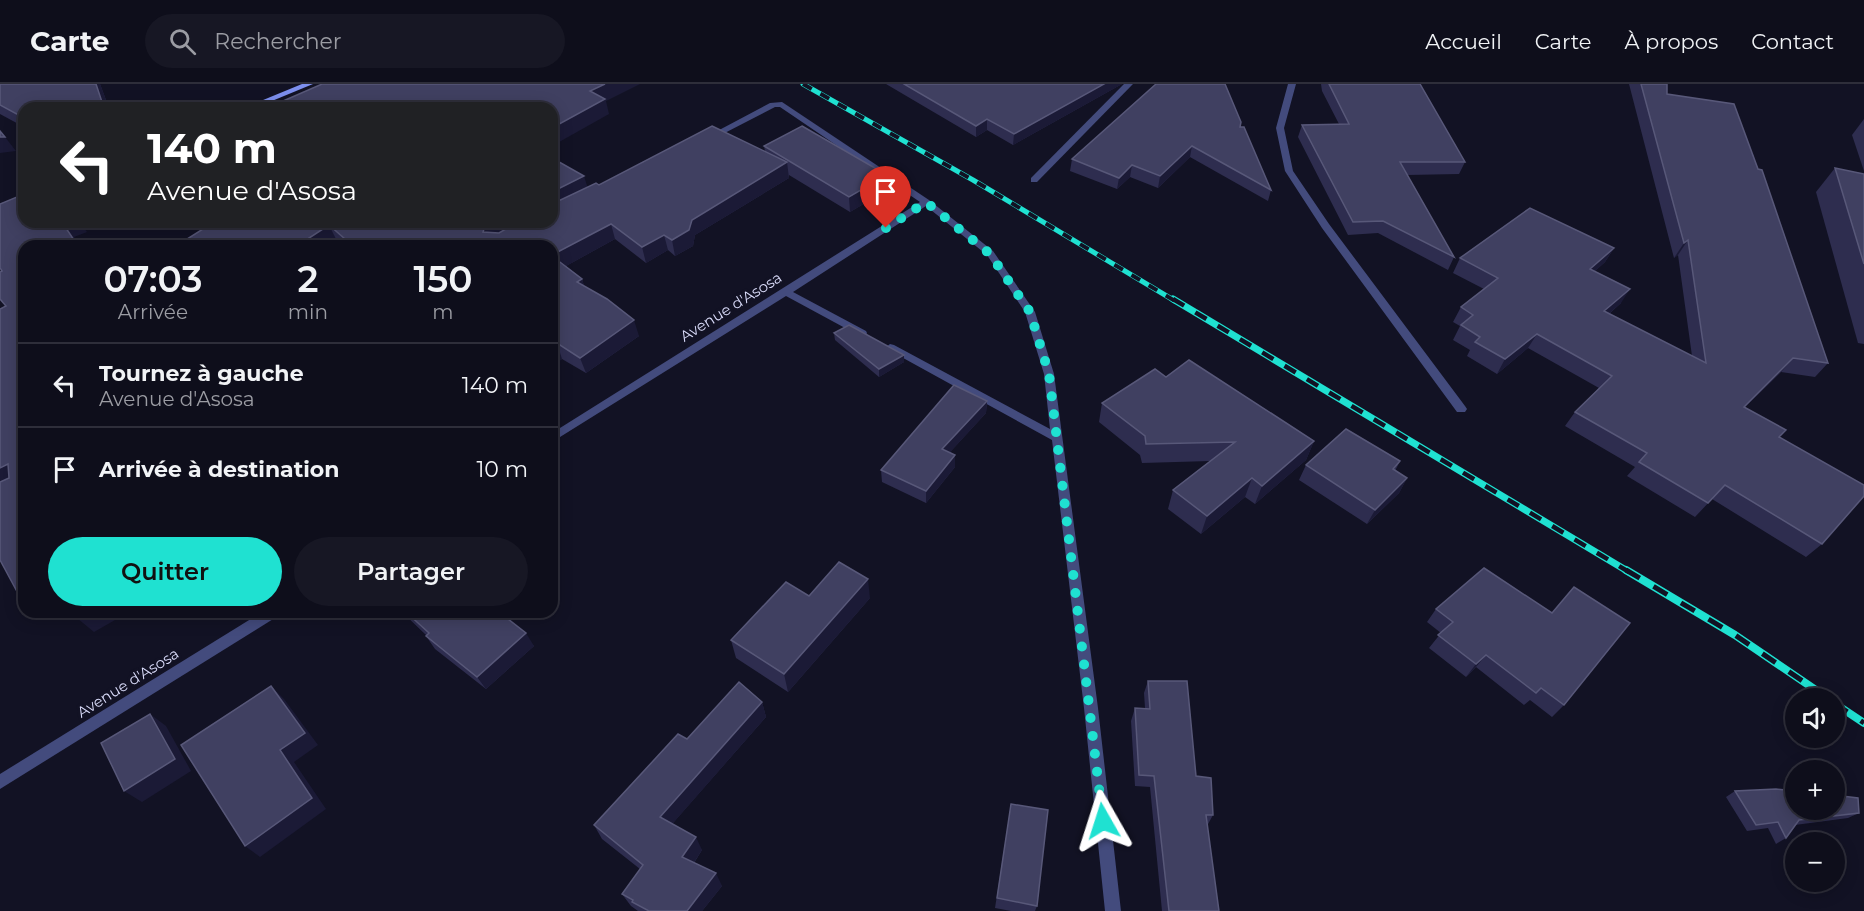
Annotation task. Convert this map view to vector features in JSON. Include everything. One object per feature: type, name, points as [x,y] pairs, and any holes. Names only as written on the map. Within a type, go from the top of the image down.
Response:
[{"type":"street","points":[[262,102],[298,86],[309,84]]},
{"type":"street","points":[[1034,180],[1129,84]]},
{"type":"street","points":[[1292,84],[1280,128],[1288,171],[1325,226],[1461,409]]},
{"type":"street","points":[[700,142],[780,103],[926,202],[990,254],[1030,312],[1049,374],[1091,708],[1113,911]]},
{"type":"street","name":"Avenue d'Asosa","points":[[558,434],[926,202]]},
{"type":"street","points":[[786,292],[869,337]]},
{"type":"street","points":[[880,343],[1057,438]]},
{"type":"street","name":"Avenue d'Asosa","points":[[0,782],[263,618]]},
{"type":"building","points":[[0,84],[96,84],[102,102],[18,102],[18,115],[0,105]]},
{"type":"building","points":[[322,84],[605,84],[590,91],[605,99],[558,125],[558,102],[281,102]]},
{"type":"building","points":[[904,84],[1104,84],[1014,134],[987,119],[976,126]]},
{"type":"building","points":[[1156,84],[1225,84],[1241,122],[1240,127],[1244,127],[1271,190],[1192,146],[1160,176],[1132,165],[1119,178],[1072,159]]},
{"type":"building","points":[[1329,84],[1420,84],[1465,162],[1400,162],[1454,257],[1383,221],[1353,222],[1302,125],[1349,124]]},
{"type":"building","points":[[1641,84],[1667,84],[1667,94],[1734,104],[1758,169],[1762,170],[1828,363],[1793,358],[1744,407],[1786,430],[1779,437],[1864,485],[1864,496],[1822,544],[1725,485],[1708,503],[1639,462],[1647,453],[1575,412],[1612,376],[1537,334],[1505,359],[1475,342],[1480,337],[1461,325],[1473,315],[1461,307],[1498,278],[1460,258],[1530,208],[1614,248],[1590,269],[1630,289],[1604,311],[1706,363],[1688,240],[1684,243]]},
{"type":"building","points":[[712,126],[787,162],[692,220],[689,230],[672,240],[664,235],[642,247],[611,224],[558,252],[558,240],[346,240],[332,228],[486,228],[483,232],[499,233],[508,228],[558,228],[558,201],[596,183],[599,185]]},
{"type":"building","points":[[802,126],[887,175],[849,197],[764,146]]},
{"type":"building","points":[[558,161],[584,176],[558,189]]},
{"type":"building","points":[[1835,168],[1864,174],[1864,264]]},
{"type":"building","points":[[18,196],[18,228],[66,228],[74,240],[18,240],[18,593],[0,560],[0,482],[9,478],[8,464],[0,468],[0,309],[6,306],[0,299],[0,272],[2,271],[0,268],[0,204]]},
{"type":"building","points":[[204,228],[324,228],[306,240],[186,240]]},
{"type":"building","points":[[558,261],[582,279],[577,282],[607,299],[634,320],[580,358],[558,344]]},
{"type":"building","points":[[849,325],[904,355],[879,369],[834,333]]},
{"type":"building","points":[[1189,360],[1314,441],[1262,486],[1252,478],[1207,516],[1173,490],[1235,442],[1146,444],[1145,436],[1102,403],[1155,369],[1166,377]]},
{"type":"building","points":[[954,385],[987,401],[942,449],[955,455],[926,491],[881,470]]},
{"type":"building","points":[[1346,429],[1400,461],[1393,469],[1407,478],[1375,510],[1306,465]]},
{"type":"building","points":[[839,562],[868,579],[784,674],[731,640],[786,582],[809,596]]},
{"type":"building","points":[[1484,568],[1552,613],[1574,587],[1630,623],[1564,705],[1541,688],[1536,693],[1486,655],[1476,664],[1438,635],[1453,622],[1436,609]]},
{"type":"building","points":[[413,618],[507,618],[526,633],[477,677],[426,636],[429,633]]},
{"type":"building","points":[[1148,681],[1187,681],[1196,776],[1211,778],[1213,815],[1206,815],[1219,911],[1169,911],[1154,776],[1139,775],[1135,708],[1150,709]]},
{"type":"building","points":[[739,682],[762,702],[660,817],[696,837],[682,857],[716,873],[687,911],[649,911],[622,894],[643,865],[594,825],[678,734],[687,739]]},
{"type":"building","points":[[271,686],[305,733],[280,750],[312,798],[245,846],[181,745]]},
{"type":"building","points":[[150,714],[175,759],[124,791],[101,743]]},
{"type":"building","points":[[1785,790],[1785,820],[1799,820],[1790,832],[1785,832],[1785,836],[1778,822],[1756,825],[1735,791]]},
{"type":"building","points":[[1845,796],[1858,798],[1859,813],[1845,815]]},
{"type":"building","points":[[1011,804],[1048,810],[1037,906],[997,898]]},
{"type":"railway","points":[[803,84],[973,180],[1175,301]]},
{"type":"railway","points":[[1173,299],[1629,572]]},
{"type":"railway","points":[[1626,570],[1735,635],[1813,688]]},
{"type":"railway","points":[[1845,710],[1864,723]]},
{"type":"route","points":[[886,228],[926,202],[990,254],[1030,312],[1049,374],[1103,821]]}]
